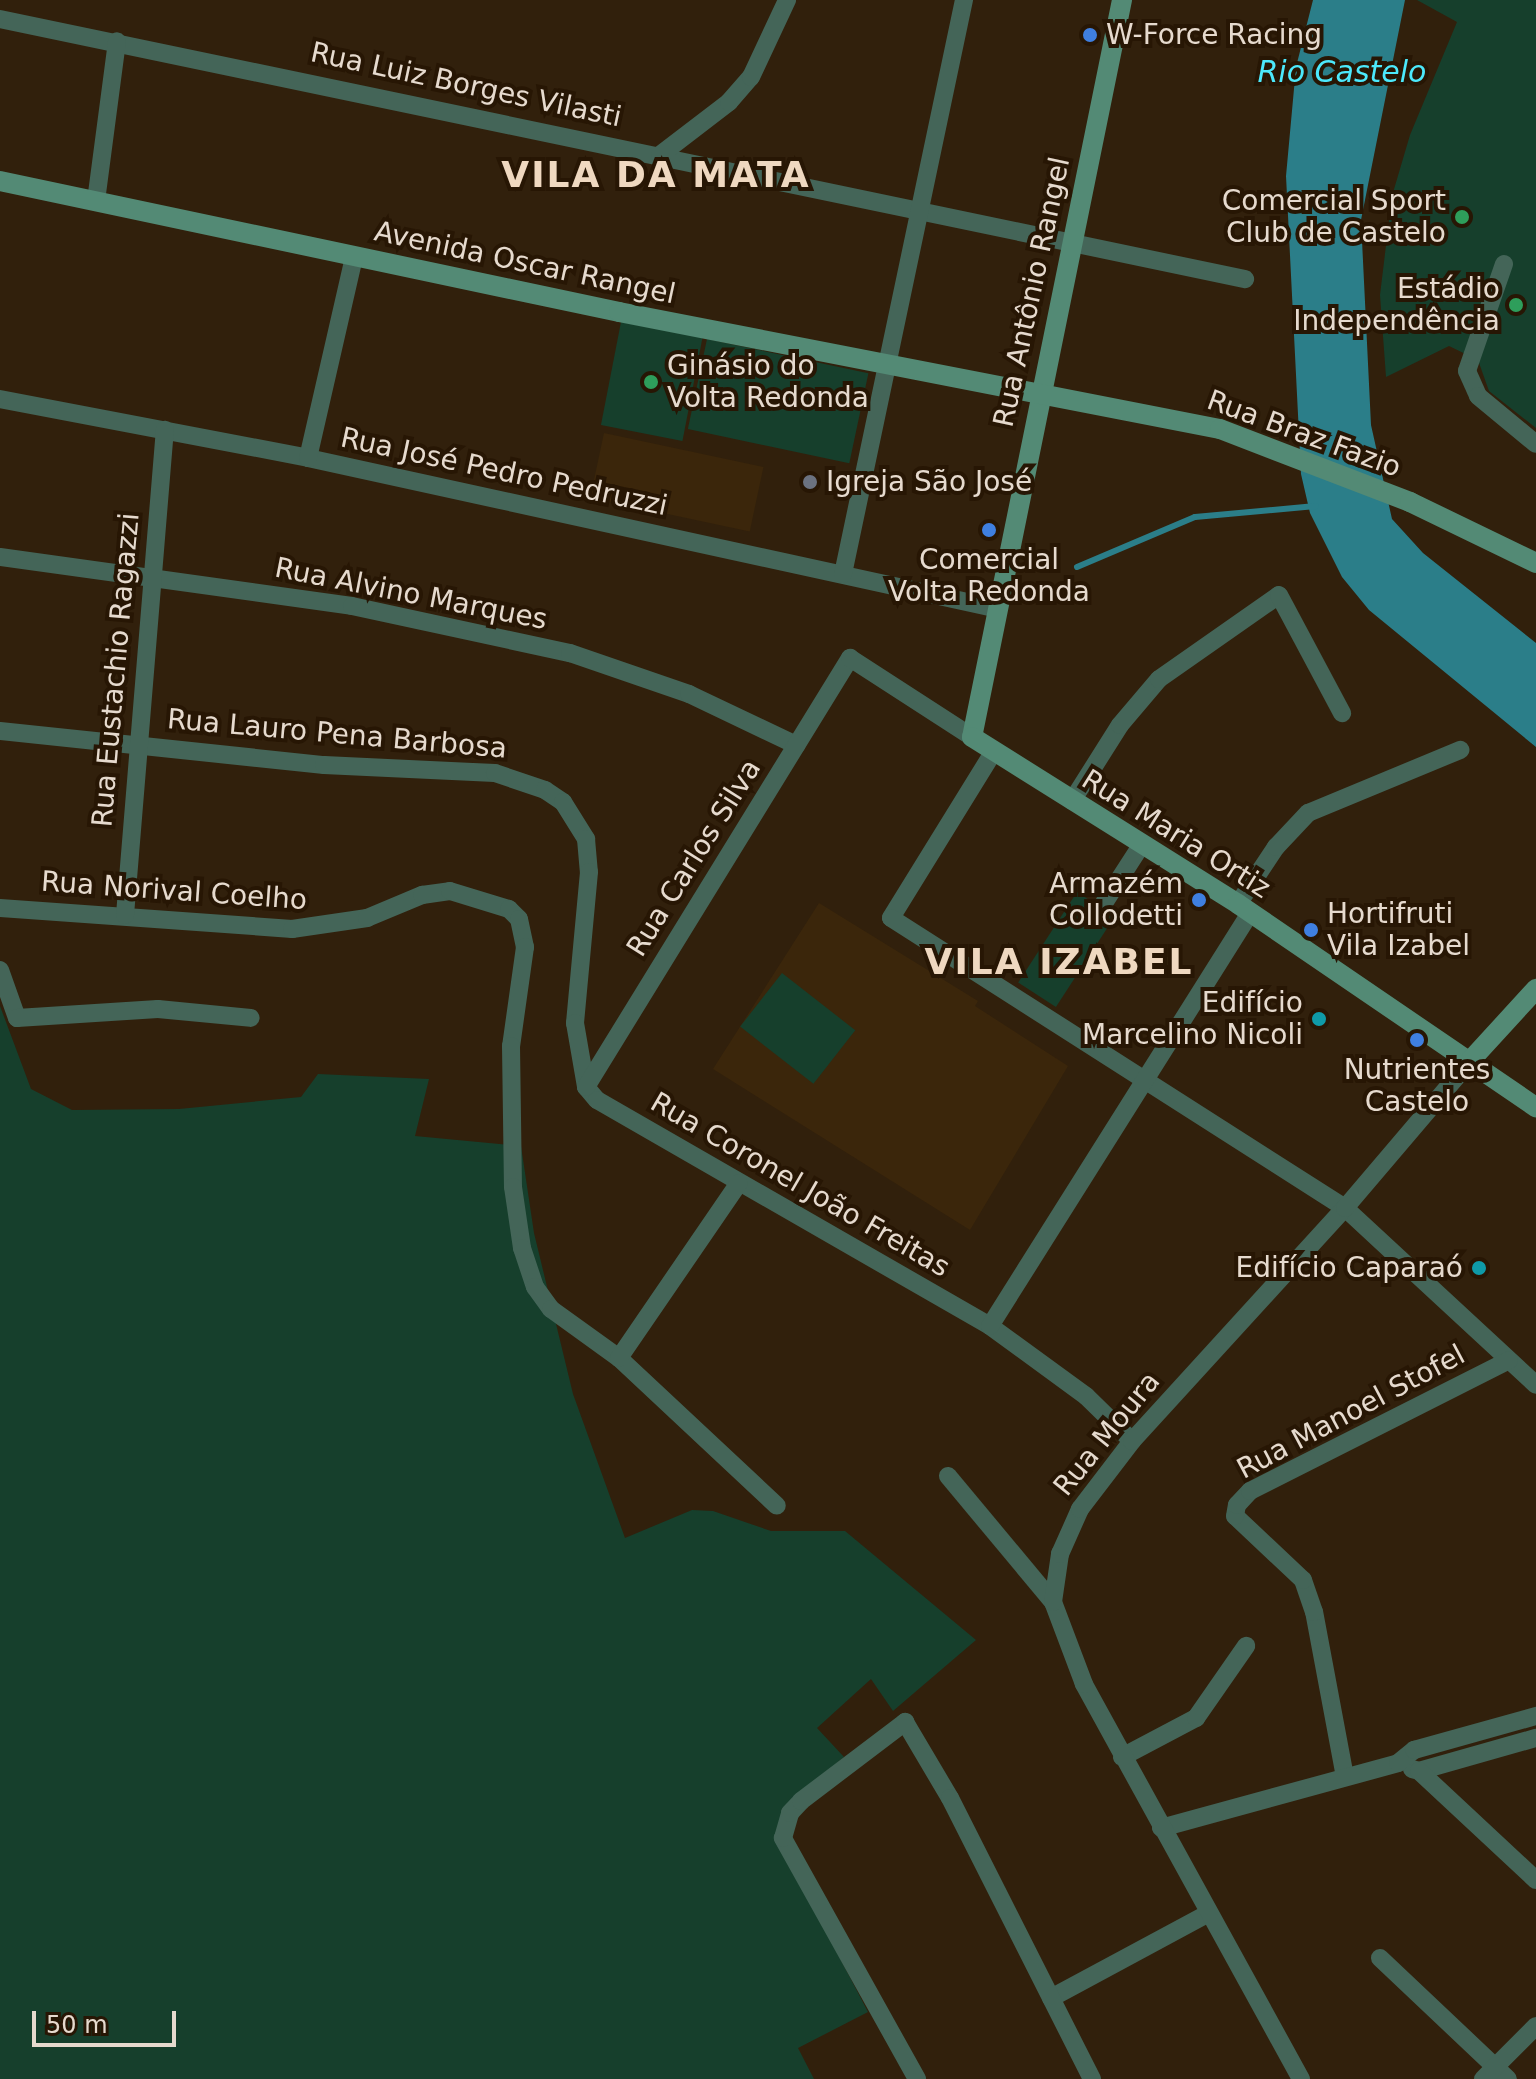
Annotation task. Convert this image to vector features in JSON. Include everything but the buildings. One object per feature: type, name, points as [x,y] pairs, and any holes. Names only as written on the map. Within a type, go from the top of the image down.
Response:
[{"type":"main road","name":"Rua Antônio Rangel","points":[[972,737],[994,608],[1122,0]]},
{"type":"main road","name":"Avenida Oscar Rangel","points":[[0,181],[354,257],[1041,392]]},
{"type":"main road","name":"Rua Braz Fazio","points":[[1041,392],[1220,429],[1300,456],[1410,502],[1536,563]]},
{"type":"main road","name":"Rua Maria Ortiz","points":[[972,737],[1244,909],[1536,1107]]},
{"type":"main road","name":"Rua Moura","points":[[1470,1061],[1536,989]]},
{"type":"street","points":[[660,155],[729,102],[751,77],[787,0]]},
{"type":"street","points":[[843,574],[891,361],[964,0]]},
{"type":"street","name":"Rua Luiz Borges Vilasti","points":[[0,19],[660,155],[920,214],[1245,279]]},
{"type":"street","points":[[96,201],[117,41]]},
{"type":"street","points":[[308,458],[354,257]]},
{"type":"street","points":[[1504,264],[1467,371],[1478,396],[1536,444]]},
{"type":"street","name":"Rua José Pedro Pedruzzi","points":[[0,399],[308,458],[994,608]]},
{"type":"street","name":"Rua Eustachio Ragazzi","points":[[125,915],[165,430]]},
{"type":"street","name":"Rua Alvino Marques","points":[[0,557],[352,606],[570,653],[689,694],[796,745]]},
{"type":"street","points":[[1072,801],[1120,725],[1159,679],[1279,595],[1342,713]]},
{"type":"street","name":"Rua Carlos Silva","points":[[586,1087],[850,658]]},
{"type":"street","name":"Rua Maria Ortiz","points":[[850,658],[972,737]]},
{"type":"street","name":"Rua Lauro Pena Barbosa","points":[[0,731],[324,765],[495,773],[524,779],[563,802],[586,839],[589,872],[575,1023],[586,1087]]},
{"type":"street","points":[[990,1326],[1147,1081],[1276,847],[1308,813],[1460,750]]},
{"type":"street","points":[[994,751],[891,918],[1345,1208],[1536,1385]]},
{"type":"street","points":[[1104,903],[1142,844]]},
{"type":"street","name":"Rua Norival Coelho","points":[[0,908],[319,928],[367,918],[422,895],[450,891],[509,909],[519,919],[525,947],[510,1088],[513,1187],[522,1248],[535,1287],[551,1309],[619,1358]]},
{"type":"street","points":[[0,970],[17,1018],[158,1009],[251,1018]]},
{"type":"street","name":"Rua Moura","points":[[1053,1602],[1066,1533],[1132,1441],[1345,1208],[1470,1061]]},
{"type":"street","name":"Rua Coronel João Freitas","points":[[586,1087],[597,1100],[990,1326],[1086,1396],[1132,1441]]},
{"type":"street","points":[[739,1183],[619,1358],[777,1506]]},
{"type":"street","name":"Rua Manoel Stofel","points":[[1345,1777],[1307,1589],[1292,1564],[1235,1516],[1237,1505],[1250,1491],[1509,1360]]},
{"type":"street","points":[[948,1476],[1053,1602],[1084,1684],[1293,2076]]},
{"type":"street","points":[[1122,1757],[1196,1718],[1246,1646]]},
{"type":"street","points":[[1161,1828],[1398,1763],[1414,1750],[1536,1716]]},
{"type":"street","points":[[917,2079],[786,1850],[785,1826],[801,1801],[905,1722],[950,1798],[1092,2079]]},
{"type":"street","points":[[1419,1771],[1536,1738]]},
{"type":"street","points":[[1398,1763],[1419,1771],[1536,1880]]},
{"type":"street","points":[[1051,1998],[1207,1914]]},
{"type":"street","points":[[1380,1958],[1495,2075],[1536,2026]]},
{"type":"shaded area","points":[[604,433],[763,467],[750,531],[590,498]]},
{"type":"shaded area","points":[[819,903],[978,1001],[975,1006],[1068,1066],[970,1230],[713,1069]]},
{"type":"green space","name":"Comercial Sport Club de Castelo","points":[[1417,0],[1536,0],[1536,428],[1489,391],[1478,360],[1449,346],[1386,377],[1380,295],[1392,196],[1410,135],[1457,22]]},
{"type":"green space","name":"Ginásio do Volta Redonda","points":[[621,322],[702,338],[682,441],[601,425]]},
{"type":"green space","points":[[707,339],[868,373],[849,463],[688,429]]},
{"type":"green space","points":[[1077,892],[1115,917],[1056,1007],[1018,983]]},
{"type":"green space","points":[[782,973],[855,1030],[813,1084],[740,1027]]},
{"type":"green space","points":[[0,1006],[31,1089],[72,1110],[179,1109],[301,1097],[318,1074],[429,1079],[415,1136],[521,1146],[534,1233],[573,1394],[625,1538],[692,1510],[713,1511],[771,1531],[845,1531],[976,1640],[893,1711],[871,1679],[817,1728],[844,1757],[794,1800],[780,1843],[868,2012],[798,2048],[814,2079],[0,2079]]},
{"type":"water","name":"Rio Castelo","points":[[1313,0],[1405,0],[1361,220],[1371,425],[1392,519],[1423,553],[1536,643],[1536,747],[1369,610],[1342,577],[1310,513],[1301,474],[1286,176],[1296,67]]},
{"type":"waterway","points":[[1077,567],[1195,517],[1315,506]]},
{"type":"place","name":"W-Force Racing","points":[[1090,35]]},
{"type":"place","name":"Comercial Sport Club de Castelo","points":[[1462,217]]},
{"type":"place","name":"Estádio Independência","points":[[1516,305]]},
{"type":"place","name":"Ginásio do Volta Redonda","points":[[651,382]]},
{"type":"place","name":"Igreja São José","points":[[810,482]]},
{"type":"place","name":"Comercial Volta Redonda","points":[[989,530]]},
{"type":"place","name":"Armazém Collodetti","points":[[1199,900]]},
{"type":"place","name":"Hortifruti Vila Izabel","points":[[1311,930]]},
{"type":"place","name":"Edifício Marcelino Nicoli","points":[[1319,1019]]},
{"type":"place","name":"Nutrientes Castelo","points":[[1417,1040]]},
{"type":"place","name":"Edifício Caparaó","points":[[1479,1268]]},
{"type":"district","name":"VILA DA MATA","points":[[656,175]]},
{"type":"district","name":"VILA IZABEL","points":[[1059,962]]}]
